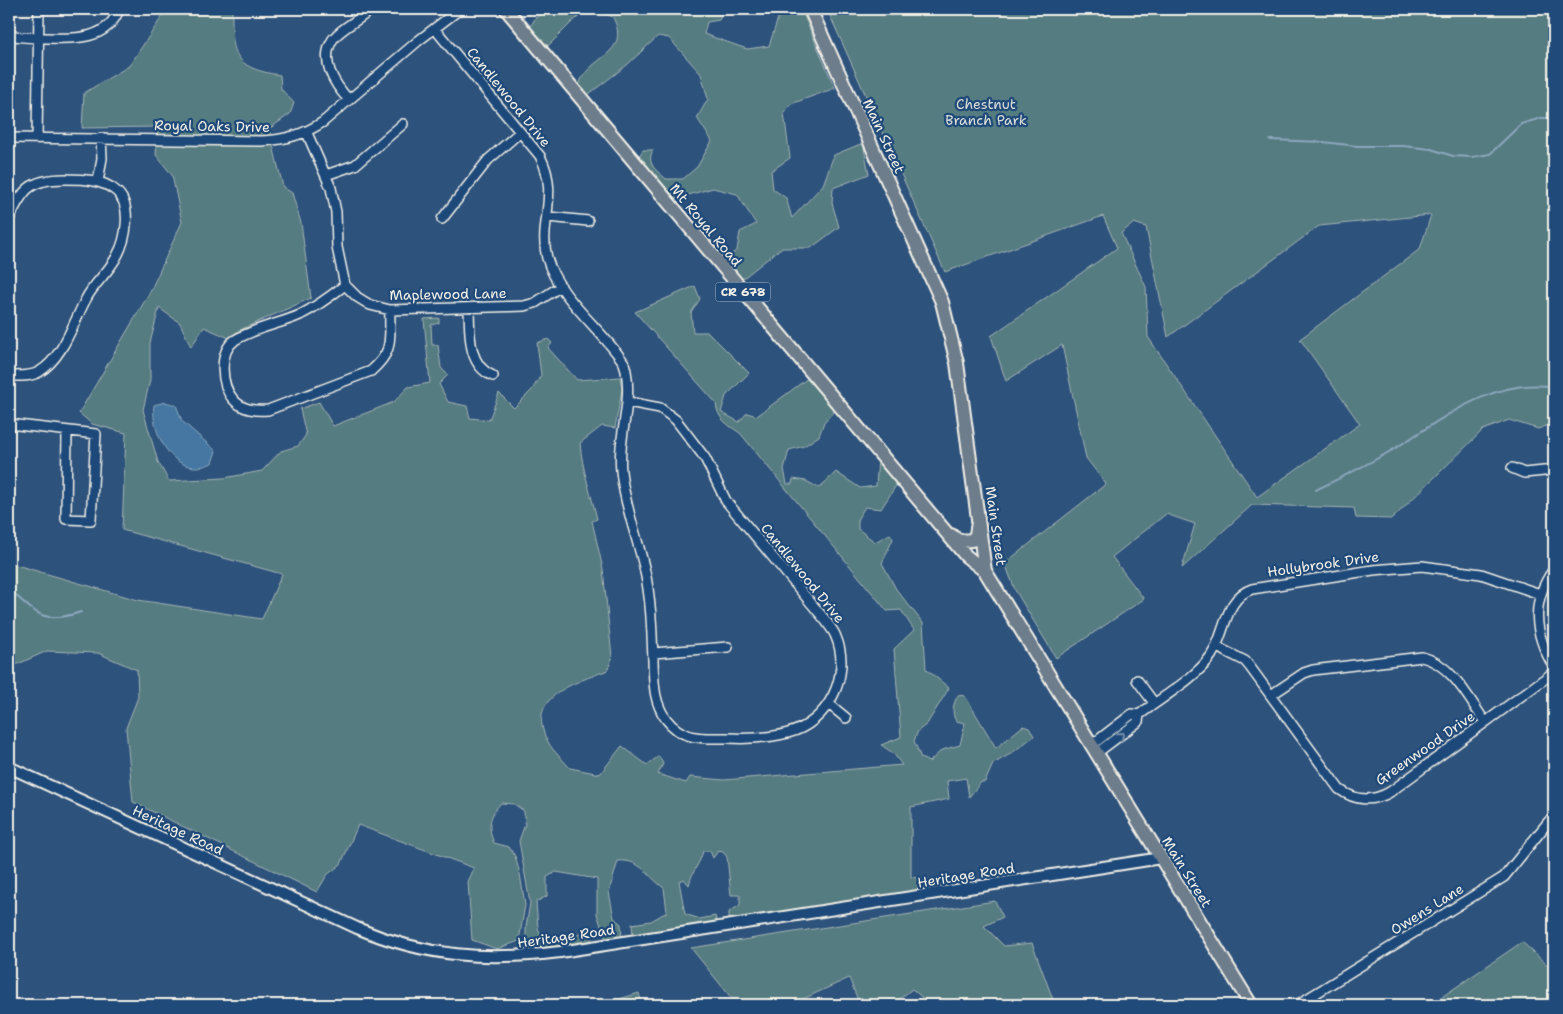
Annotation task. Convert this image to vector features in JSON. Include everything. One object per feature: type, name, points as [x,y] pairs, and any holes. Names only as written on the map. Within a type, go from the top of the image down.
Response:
[{"type":"main road","name":"Mt Royal Road","points":[[506,9],[969,560],[986,571]]},
{"type":"main road","name":"Main Street","points":[[810,9],[942,302],[953,341],[986,571],[1251,1005]]},
{"type":"main road","points":[[946,532],[960,541],[972,540],[978,528],[978,507]]},
{"type":"street","points":[[37,138],[37,38],[39,9]]},
{"type":"street","points":[[9,34],[37,38],[76,39],[100,32],[109,24],[119,9]]},
{"type":"street","points":[[349,100],[330,75],[329,49],[333,39],[370,9]]},
{"type":"street","name":"Royal Oaks Drive","points":[[9,138],[261,141],[285,139],[307,133],[460,9]]},
{"type":"street","name":"Candlewood Drive","points":[[435,29],[534,147],[544,165],[549,190],[546,255],[553,274],[624,363],[628,375],[628,402],[623,424],[621,472],[644,569],[654,691],[659,707],[678,732],[690,736],[734,738],[789,733],[818,718],[835,693],[840,664],[836,637],[826,621],[726,501],[705,458],[676,420],[660,408],[628,402]]},
{"type":"street","points":[[326,175],[355,164],[403,124]]},
{"type":"street","points":[[442,219],[488,160],[520,132]]},
{"type":"street","points":[[307,133],[334,198],[337,247],[345,285],[300,314],[235,340],[225,355],[226,390],[242,407],[256,411],[268,410],[371,371],[384,360],[390,344],[390,310]]},
{"type":"street","points":[[98,182],[102,158],[101,138]]},
{"type":"street","points":[[9,219],[20,195],[34,183],[45,179],[98,182],[117,192],[125,208],[126,222],[122,247],[87,297],[56,356],[37,373],[9,376]]},
{"type":"street","points":[[548,217],[588,221]]},
{"type":"street","name":"Maplewood Lane","points":[[345,285],[363,301],[390,310],[469,309],[536,303],[561,286]]},
{"type":"street","points":[[469,309],[474,358],[485,372],[493,376]]},
{"type":"street","points":[[9,424],[96,434],[91,520],[66,519],[67,431]]},
{"type":"street","points":[[1512,468],[1524,473],[1554,470]]},
{"type":"street","name":"Hollybrook Drive","points":[[1095,748],[1138,722],[1139,715],[1203,665],[1216,647],[1235,599],[1245,591],[1267,585],[1373,570],[1422,566],[1482,574],[1540,594]]},
{"type":"street","points":[[1554,569],[1540,594],[1537,610],[1537,630],[1542,646],[1554,667]]},
{"type":"street","points":[[652,653],[728,647]]},
{"type":"street","name":"Greenwood Drive","points":[[1216,647],[1245,661],[1339,789],[1352,797],[1367,800],[1378,798],[1390,792],[1554,672]]},
{"type":"street","points":[[1271,695],[1304,672],[1422,657],[1431,659],[1447,669],[1486,722]]},
{"type":"street","points":[[1137,680],[1154,703]]},
{"type":"street","points":[[829,704],[846,718]]},
{"type":"street","name":"Heritage Road","points":[[9,767],[357,928],[410,947],[461,956],[511,957],[560,952],[1161,858]]},
{"type":"street","name":"Owens Lane","points":[[1297,1005],[1504,877],[1549,821],[1554,823]]},
{"type":"green space","points":[[161,9],[232,9],[234,47],[238,56],[252,68],[280,75],[281,89],[294,103],[290,114],[269,129],[283,187],[292,193],[301,223],[311,298],[240,330],[229,338],[204,327],[191,347],[180,323],[159,308],[150,343],[150,380],[143,410],[158,462],[169,481],[224,478],[262,471],[281,451],[298,446],[306,435],[300,409],[319,402],[333,426],[394,402],[408,387],[430,383],[424,319],[439,318],[439,323],[431,325],[432,345],[438,345],[441,368],[448,375],[439,384],[448,402],[467,406],[470,418],[489,420],[499,393],[514,408],[532,390],[541,375],[537,343],[548,339],[552,343],[548,348],[577,380],[620,377],[622,389],[615,428],[602,426],[580,443],[597,519],[592,521],[603,569],[612,657],[608,670],[568,686],[548,702],[542,713],[542,726],[548,742],[555,752],[570,768],[600,774],[622,746],[647,765],[659,756],[663,764],[658,774],[686,783],[690,777],[724,780],[902,765],[893,753],[881,745],[901,737],[894,649],[914,630],[901,610],[887,611],[740,433],[721,417],[716,403],[635,312],[695,286],[700,299],[691,313],[693,332],[708,332],[749,373],[726,396],[721,412],[739,422],[747,413],[757,416],[808,378],[835,410],[824,422],[819,436],[804,446],[789,450],[784,469],[787,484],[792,484],[793,479],[806,481],[819,488],[836,472],[860,488],[876,486],[878,459],[897,484],[881,509],[865,507],[858,518],[858,529],[875,542],[890,534],[893,539],[882,563],[896,589],[923,623],[926,669],[949,688],[927,724],[918,731],[914,741],[921,758],[929,762],[942,750],[960,745],[965,723],[956,721],[953,712],[958,695],[965,696],[996,748],[1023,726],[1029,728],[1034,736],[1012,753],[993,764],[985,782],[981,782],[969,797],[966,778],[947,781],[949,799],[911,807],[911,877],[931,880],[932,889],[729,921],[729,912],[740,905],[740,895],[731,895],[727,857],[723,852],[718,851],[713,858],[710,851],[703,851],[689,885],[684,879],[679,881],[685,914],[700,919],[715,916],[717,923],[633,936],[632,924],[651,921],[667,912],[664,888],[638,866],[626,861],[618,861],[609,892],[614,918],[621,924],[622,938],[606,940],[597,914],[597,879],[556,872],[547,877],[547,896],[536,902],[538,928],[543,940],[588,932],[593,942],[549,949],[526,942],[526,927],[530,903],[519,841],[525,824],[524,811],[514,804],[501,803],[494,812],[490,822],[490,832],[494,843],[509,847],[515,856],[525,905],[519,941],[497,949],[472,940],[468,882],[474,868],[358,825],[341,864],[327,875],[317,892],[133,802],[126,728],[138,697],[137,670],[98,653],[47,651],[9,668],[9,563],[138,600],[262,619],[282,574],[122,530],[126,433],[92,424],[79,413],[150,292],[182,222],[172,175],[156,155],[158,127],[82,128],[84,93],[129,66],[162,17]]},
{"type":"green space","points":[[556,9],[588,9],[548,46],[530,27],[536,17]]},
{"type":"green space","points":[[594,9],[724,9],[719,20],[707,22],[704,34],[747,49],[769,46],[781,9],[801,9],[835,88],[791,104],[784,113],[790,158],[771,171],[773,189],[786,198],[792,218],[823,185],[834,155],[863,143],[869,174],[833,188],[832,203],[839,227],[811,248],[781,248],[741,280],[724,260],[737,250],[740,232],[756,224],[737,194],[713,188],[674,199],[639,156],[643,150],[653,150],[651,163],[666,179],[683,179],[697,167],[712,141],[697,118],[708,99],[701,74],[669,38],[658,36],[627,65],[589,94],[579,85],[584,75],[613,48],[617,40],[617,30],[613,17]]},
{"type":"green space","name":"Chestnut Branch Park","points":[[827,9],[1554,9],[1554,423],[1538,429],[1509,420],[1483,430],[1392,519],[1356,518],[1354,508],[1252,505],[1182,568],[1195,524],[1166,514],[1112,557],[1144,599],[1056,658],[1015,590],[1005,563],[1106,484],[1086,458],[1062,345],[1006,381],[991,336],[1117,248],[1103,216],[945,272]],"holes":[[[1431,215],[1420,249],[1300,339],[1360,424],[1257,497],[1148,337],[1146,287],[1121,233],[1134,223],[1146,227],[1168,337],[1319,226]]]},
{"type":"green space","points":[[995,901],[1003,917],[984,926],[1004,946],[1032,943],[1055,1005],[931,1005],[912,989],[892,1005],[860,1005],[849,978],[790,1005],[737,1005],[691,948]]},
{"type":"green space","points":[[1522,942],[1554,971],[1554,1005],[1430,1005]]},
{"type":"green space","points":[[639,993],[642,1005],[600,1005]]},
{"type":"water","points":[[165,402],[176,405],[182,421],[216,451],[212,463],[199,467],[188,466],[168,452],[156,429],[154,417],[154,405]]},
{"type":"waterway","points":[[1270,140],[1323,142],[1357,146],[1403,146],[1431,149],[1453,156],[1472,157],[1490,154],[1521,124],[1541,118],[1554,118]]},
{"type":"waterway","points":[[1316,490],[1385,455],[1450,414],[1490,394],[1510,388],[1554,387]]},
{"type":"waterway","points":[[9,589],[26,605],[48,617],[68,616],[81,612]]}]
